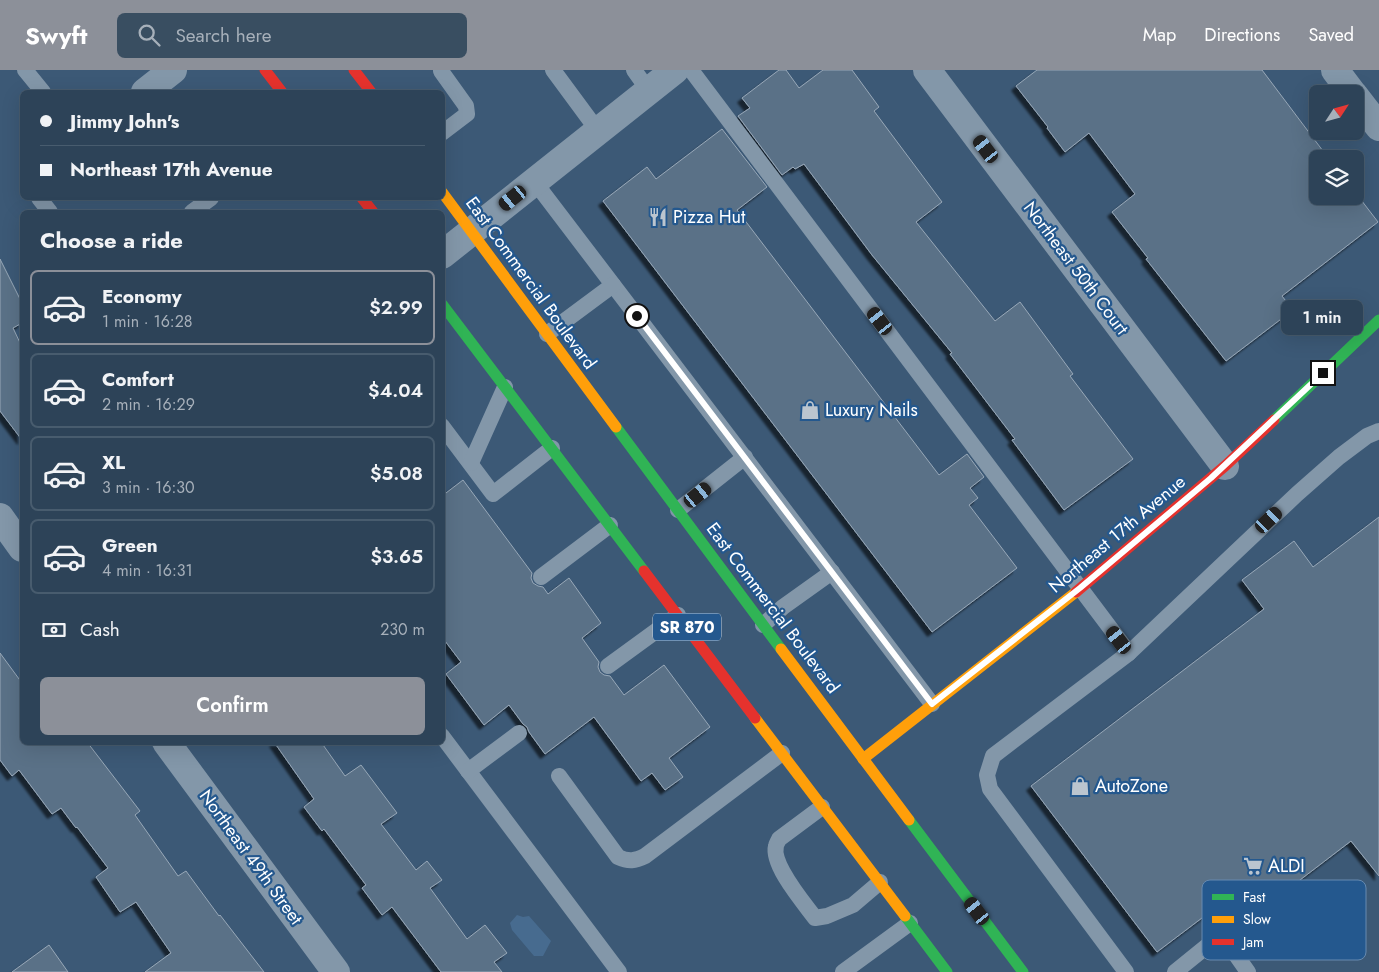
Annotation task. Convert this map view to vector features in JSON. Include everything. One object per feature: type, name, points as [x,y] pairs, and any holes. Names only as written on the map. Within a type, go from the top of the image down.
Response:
[{"type":"main road","points":[[266,70],[281,90]]},
{"type":"main road","points":[[354,70],[369,90]]},
{"type":"main road","name":"East Commercial Boulevard","points":[[445,196],[1023,972]]},
{"type":"main road","points":[[364,200],[371,210]]},
{"type":"main road","name":"SR 870","points":[[445,308],[947,972]]},
{"type":"main road","name":"Northeast 17th Avenue","points":[[863,759],[1080,588],[1225,466],[1379,320]]},
{"type":"street","points":[[148,90],[173,70]]},
{"type":"street","points":[[445,253],[598,131],[642,80],[676,70]]},
{"type":"street","name":"Northeast 50th Court","points":[[927,70],[1225,466]]},
{"type":"street","points":[[1335,70],[1346,85]]},
{"type":"street","points":[[1364,108],[1379,127]]},
{"type":"street","points":[[0,517],[20,545]]},
{"type":"street","name":"Northeast 49th Street","points":[[168,745],[336,972]]},
{"type":"lane","points":[[25,70],[41,90]]},
{"type":"lane","points":[[441,70],[466,106],[467,114],[445,131]]},
{"type":"lane","points":[[553,70],[598,131]]},
{"type":"lane","points":[[691,70],[1129,653]]},
{"type":"lane","points":[[534,181],[932,704]]},
{"type":"lane","points":[[40,200],[48,210]]},
{"type":"lane","points":[[195,210],[208,200]]},
{"type":"lane","points":[[547,334],[613,285]]},
{"type":"lane","points":[[471,463],[506,387]]},
{"type":"lane","points":[[445,430],[493,494],[552,448]]},
{"type":"lane","points":[[1126,972],[990,789],[987,775],[994,756],[1129,653],[1339,457],[1367,436],[1379,432]]},
{"type":"lane","points":[[678,510],[745,458]]},
{"type":"lane","points":[[541,577],[610,525]]},
{"type":"lane","points":[[763,625],[783,607],[832,572]]},
{"type":"lane","points":[[608,666],[678,615]]},
{"type":"lane","points":[[468,771],[519,733]]},
{"type":"lane","points":[[445,740],[619,972]]},
{"type":"lane","points":[[559,776],[618,856],[627,861],[637,860],[645,856],[782,753]]},
{"type":"lane","points":[[822,807],[779,839],[775,848],[782,872],[815,918],[827,916],[853,905],[880,882]]},
{"type":"lane","points":[[842,972],[910,923]]},
{"type":"lane","points":[[1175,972],[1202,950]]},
{"type":"lane","points":[[1240,960],[1248,972]]},
{"type":"water","points":[[517,915],[529,916],[551,941],[543,956],[534,956],[512,930],[510,923]]},
{"type":"building","points":[[779,70],[786,70],[799,88],[823,70],[852,70],[879,107],[874,111],[942,202],[916,222],[995,321],[1020,302],[1073,374],[1070,376],[1133,459],[1064,510],[1012,440],[1015,439],[950,354],[952,353],[872,255],[804,164],[795,169],[793,167],[782,175],[738,116],[750,108],[742,98]]},
{"type":"building","points":[[1037,70],[1262,70],[1309,132],[1309,140],[1315,140],[1322,150],[1309,150],[1309,205],[1364,204],[1378,222],[1282,296],[1293,310],[1226,361],[1146,259],[1148,258],[1112,212],[1135,194],[1089,133],[1065,152],[1016,86]]},
{"type":"building","points":[[722,129],[767,187],[737,210],[939,475],[967,454],[984,477],[970,488],[978,498],[969,505],[1017,568],[932,632],[603,201],[647,167],[656,179]]},
{"type":"building","points":[[0,259],[20,299],[20,324],[13,328],[20,343],[20,437],[0,411]]},
{"type":"building","points":[[463,480],[532,573],[533,583],[543,587],[548,594],[569,578],[601,623],[582,638],[599,662],[600,672],[610,676],[624,695],[664,665],[710,727],[669,758],[683,777],[665,790],[652,773],[641,781],[594,717],[545,754],[509,705],[484,725],[446,674],[461,662],[445,641],[445,494]]},
{"type":"building","points":[[1379,517],[1379,876],[1351,841],[1300,880],[1202,880],[1202,918],[1157,952],[1031,786],[1264,609],[1242,580],[1294,541],[1313,567]]},
{"type":"building","points":[[0,653],[20,680],[20,745],[89,745],[140,811],[135,815],[178,876],[186,871],[264,972],[145,972],[171,953],[136,902],[120,912],[96,877],[108,868],[61,808],[52,814],[19,770],[12,776],[0,760]]},
{"type":"building","points":[[276,745],[323,745],[345,776],[361,765],[397,813],[381,824],[416,870],[427,861],[442,880],[430,888],[467,939],[485,925],[507,953],[494,962],[502,972],[441,972],[392,907],[382,915],[362,888],[366,885],[324,829],[322,831],[304,807],[314,799]]},
{"type":"building","points":[[49,945],[68,972],[12,972]]},
{"type":"traffic: fast","points":[[445,308],[644,571]]},
{"type":"traffic: fast","points":[[1274,420],[1379,320]]},
{"type":"traffic: fast","points":[[616,427],[781,649]]},
{"type":"traffic: fast","points":[[909,820],[1023,972]]},
{"type":"traffic: fast","points":[[905,916],[947,972]]},
{"type":"traffic: slow","points":[[445,196],[616,427]]},
{"type":"traffic: slow","points":[[863,759],[1076,592]]},
{"type":"traffic: slow","points":[[781,649],[909,820]]},
{"type":"traffic: slow","points":[[755,718],[905,916]]},
{"type":"traffic: jam","points":[[265,70],[280,90]]},
{"type":"traffic: jam","points":[[354,70],[369,90]]},
{"type":"traffic: jam","points":[[364,200],[371,210]]},
{"type":"traffic: jam","points":[[1076,592],[1225,466],[1274,420]]},
{"type":"traffic: jam","points":[[644,571],[755,718]]},
{"type":"place","name":"Pizza Hut","points":[[658,217]]},
{"type":"place","name":"Luxury Nails","points":[[810,410]]},
{"type":"place","name":"AutoZone","points":[[1080,786]]},
{"type":"place","name":"ALDI","points":[[1253,866]]},
{"type":"route","points":[[637,316],[932,704],[1080,588],[1211,478],[1323,373]]}]
